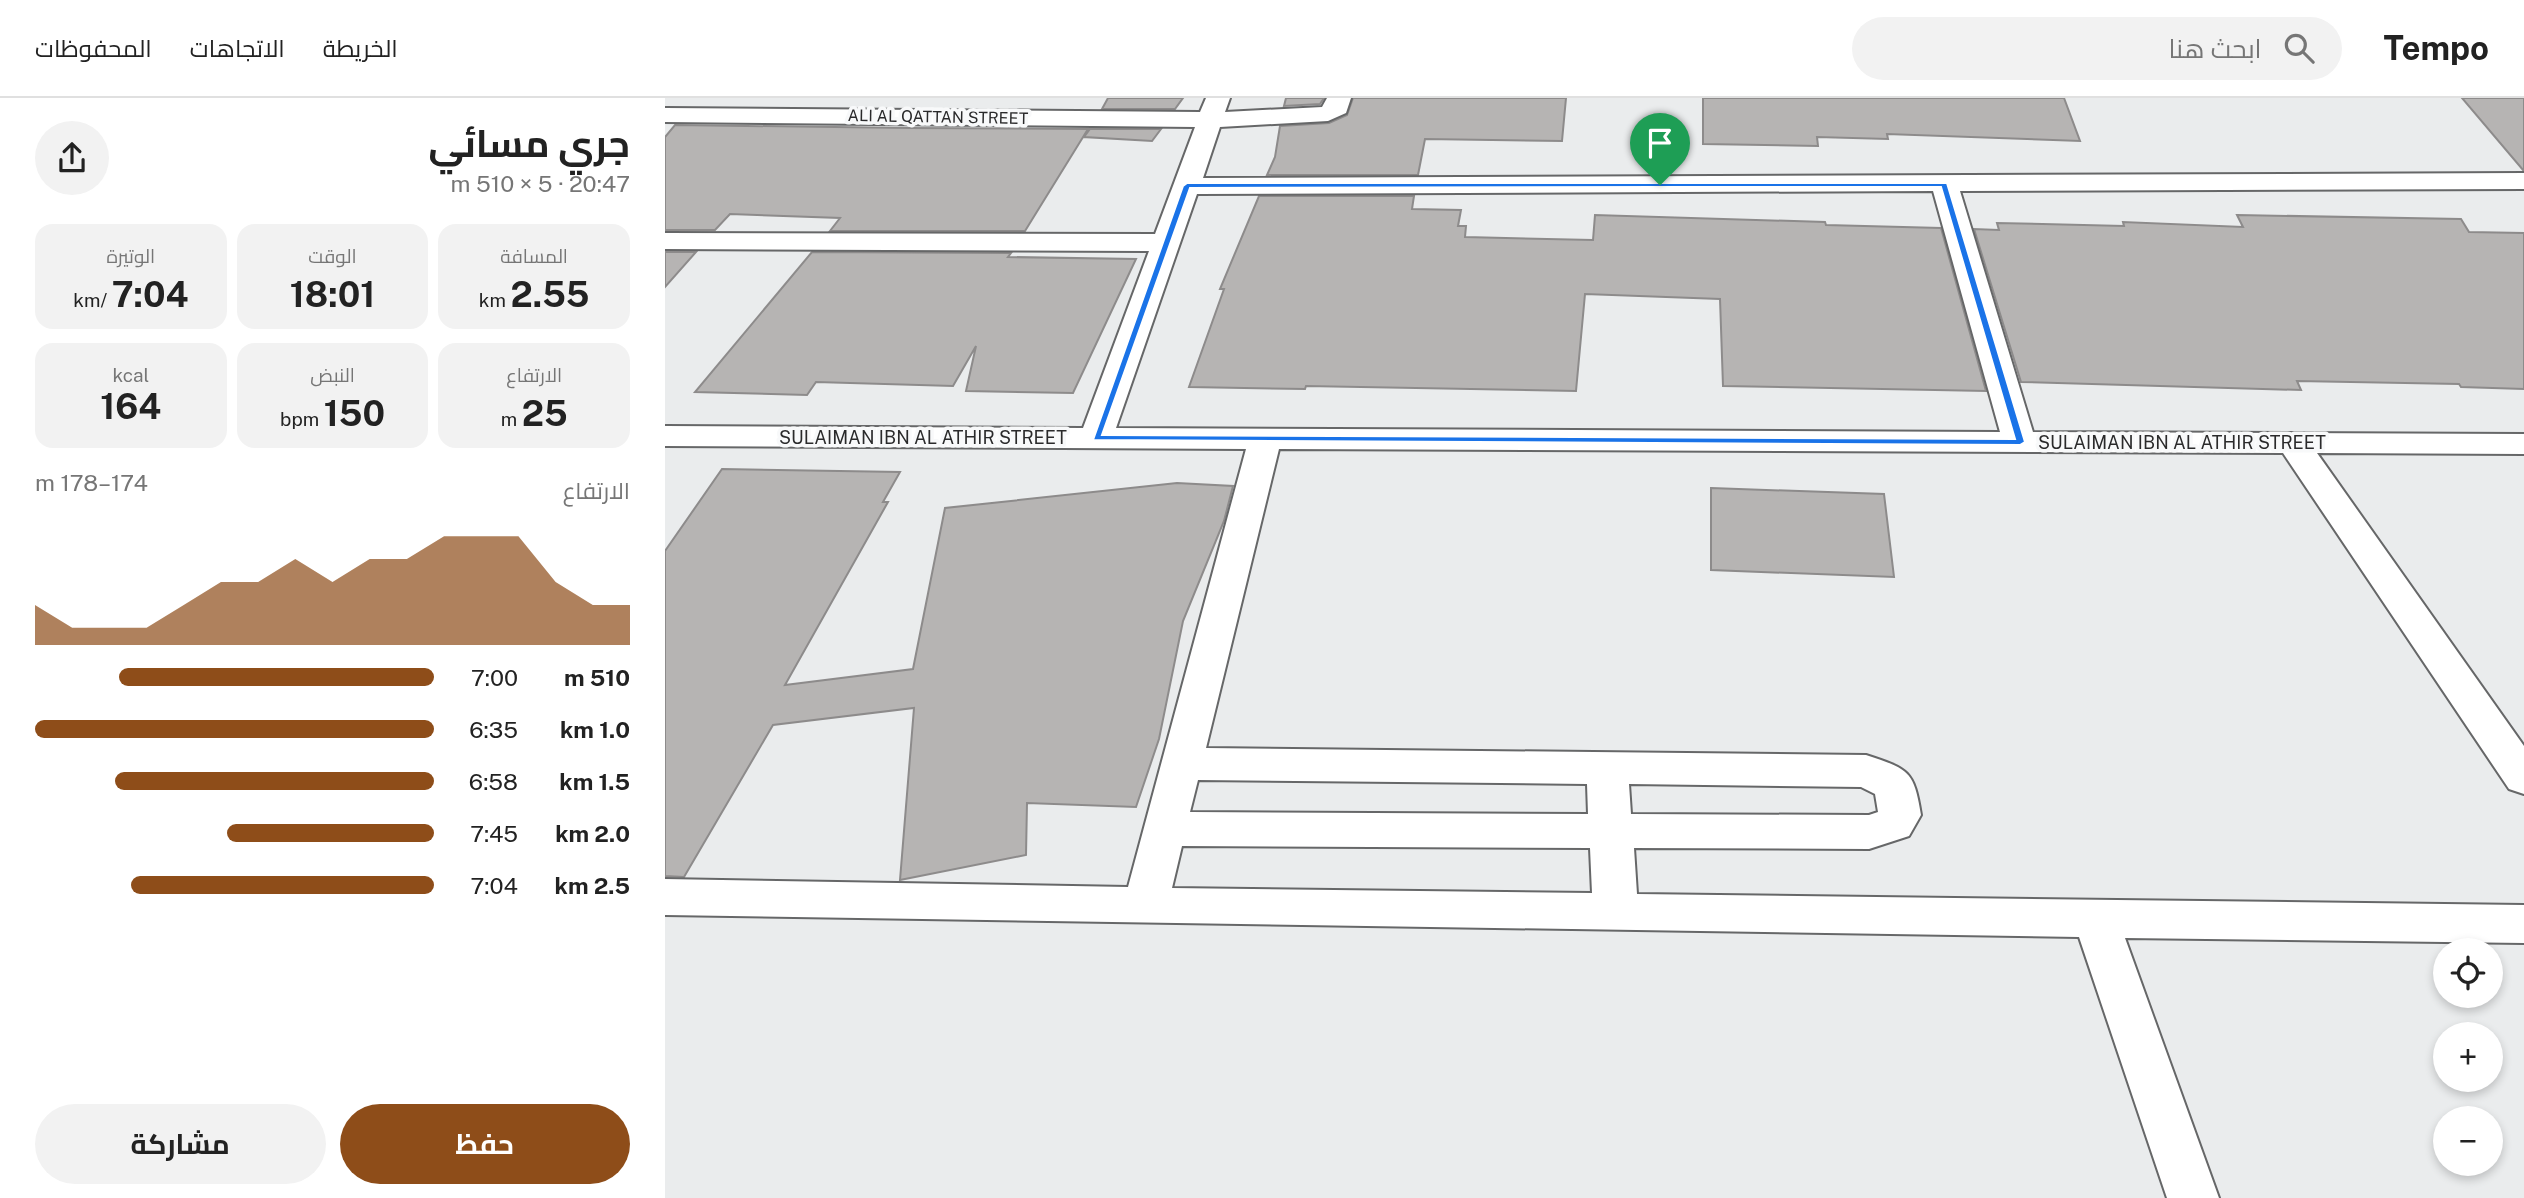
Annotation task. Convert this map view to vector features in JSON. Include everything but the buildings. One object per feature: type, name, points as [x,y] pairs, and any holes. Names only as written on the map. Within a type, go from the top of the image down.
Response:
[{"type":"street","name":"ALI AL QATTAN STREET","points":[[665,115],[1215,109],[1328,114],[1337,108],[1339,98]]},
{"type":"street","points":[[1096,438],[1215,109]]},
{"type":"street","points":[[1187,186],[2524,181]]},
{"type":"street","points":[[1944,184],[2020,442]]},
{"type":"street","points":[[665,241],[1166,243]]},
{"type":"street","name":"SULAIMAN IBN AL ATHIR STREET","points":[[671,444],[1096,438],[2524,444]]},
{"type":"street","points":[[1145,906],[1265,438]]},
{"type":"street","points":[[2293,443],[2524,778]]},
{"type":"street","points":[[1165,829],[1869,832],[1893,824],[1901,815],[1895,785],[1866,771],[1181,764]]},
{"type":"street","points":[[1607,769],[1616,912]]},
{"type":"street","points":[[665,897],[1145,906],[2524,923]]},
{"type":"street","points":[[2095,918],[2193,1198]]},
{"type":"route","points":[[1944,184],[2020,442],[1096,438],[1187,186],[1660,185],[1944,184]]}]
